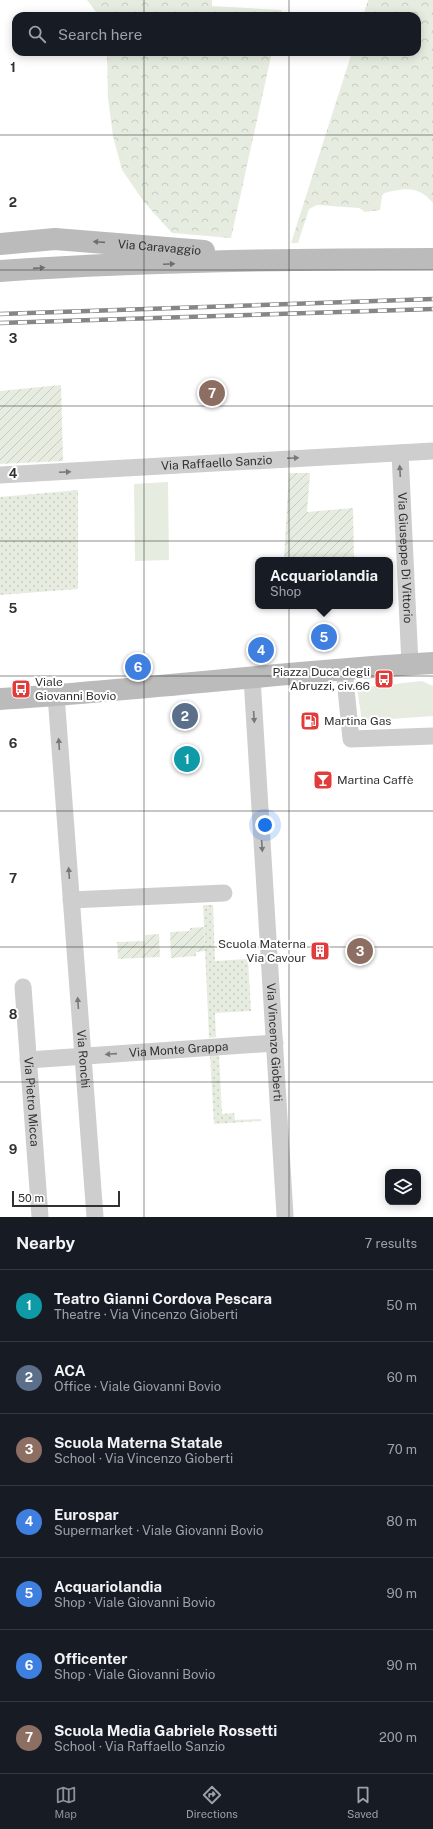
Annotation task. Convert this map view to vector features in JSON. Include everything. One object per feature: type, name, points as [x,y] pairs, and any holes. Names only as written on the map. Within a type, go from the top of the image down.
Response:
[{"type":"street","name":"Via Caravaggio","points":[[0,244],[56,239],[319,259]]},
{"type":"street","name":"Via Caravaggio","points":[[0,271],[54,267],[319,259],[433,259]]},
{"type":"street","name":"Via Raffaello Sanzio","points":[[0,475],[433,451]]},
{"type":"street","name":"Via Giuseppe Di Vittorio","points":[[400,452],[410,664]]},
{"type":"street","points":[[0,699],[344,669],[433,663]]},
{"type":"street","points":[[344,669],[351,739],[433,736]]},
{"type":"street","name":"Via Vincenzo Gioberti","points":[[252,678],[285,1215]]},
{"type":"street","name":"Via Ronchi","points":[[56,695],[95,1217]]},
{"type":"street","points":[[71,900],[224,893]]},
{"type":"street","name":"Via Pietro Micca","points":[[23,987],[40,1217]]},
{"type":"street","name":"Via Monte Grappa","points":[[28,1060],[275,1043]]},
{"type":"green space","points":[[87,0],[212,0],[212,6],[282,10],[281,12],[96,12]]},
{"type":"green space","points":[[368,0],[433,0],[433,203],[422,193],[411,189],[405,189],[384,193],[382,196],[380,210],[365,212],[359,208],[317,205],[309,209],[298,243],[291,243],[351,56],[421,56],[421,12],[364,12]]},
{"type":"green space","points":[[107,56],[271,56],[231,238],[172,233],[144,202],[122,170],[113,136],[108,98]]},
{"type":"green space","points":[[61,385],[63,461],[0,464],[0,391]]},
{"type":"green space","points":[[289,473],[310,473],[307,512],[353,508],[354,557],[284,557]]},
{"type":"green space","points":[[168,482],[169,560],[135,561],[134,484]]},
{"type":"green space","points":[[78,490],[78,589],[0,595],[0,497]]},
{"type":"green space","points":[[422,681],[433,686],[433,716],[362,721],[357,688]]},
{"type":"green space","points":[[203,905],[213,905],[215,961],[248,959],[251,1011],[215,1013],[216,1037],[209,1038]]},
{"type":"green space","points":[[204,927],[205,951],[196,952],[196,956],[171,958],[170,932],[190,931],[190,928]]},
{"type":"green space","points":[[159,934],[160,957],[118,959],[117,942],[145,941],[145,935]]},
{"type":"green space","points":[[210,1055],[219,1055],[222,1114],[234,1113],[235,1120],[261,1119],[261,1121],[214,1124]]},
{"type":"railway","points":[[0,314],[433,299]]},
{"type":"railway","points":[[0,323],[433,309]]},
{"type":"place","name":"Scuola Media Gabriele Rossetti","points":[[212,393]]},
{"type":"place","name":"Acquariolandia","points":[[324,637]]},
{"type":"place","name":"Eurospar","points":[[261,650]]},
{"type":"place","name":"Officenter","points":[[138,667]]},
{"type":"place","name":"Piazza Duca degli Abruzzi, civ.66","points":[[384,679]]},
{"type":"place","name":"Viale Giovanni Bovio","points":[[21,689]]},
{"type":"place","name":"ACA","points":[[185,716]]},
{"type":"place","name":"Martina Gas","points":[[310,721]]},
{"type":"place","name":"Teatro Gianni Cordova Pescara","points":[[187,759]]},
{"type":"place","name":"Martina Caffè","points":[[323,780]]},
{"type":"place","name":"Scuola Materna Via Cavour","points":[[320,951]]},
{"type":"place","name":"Scuola Materna Statale","points":[[360,951]]}]
